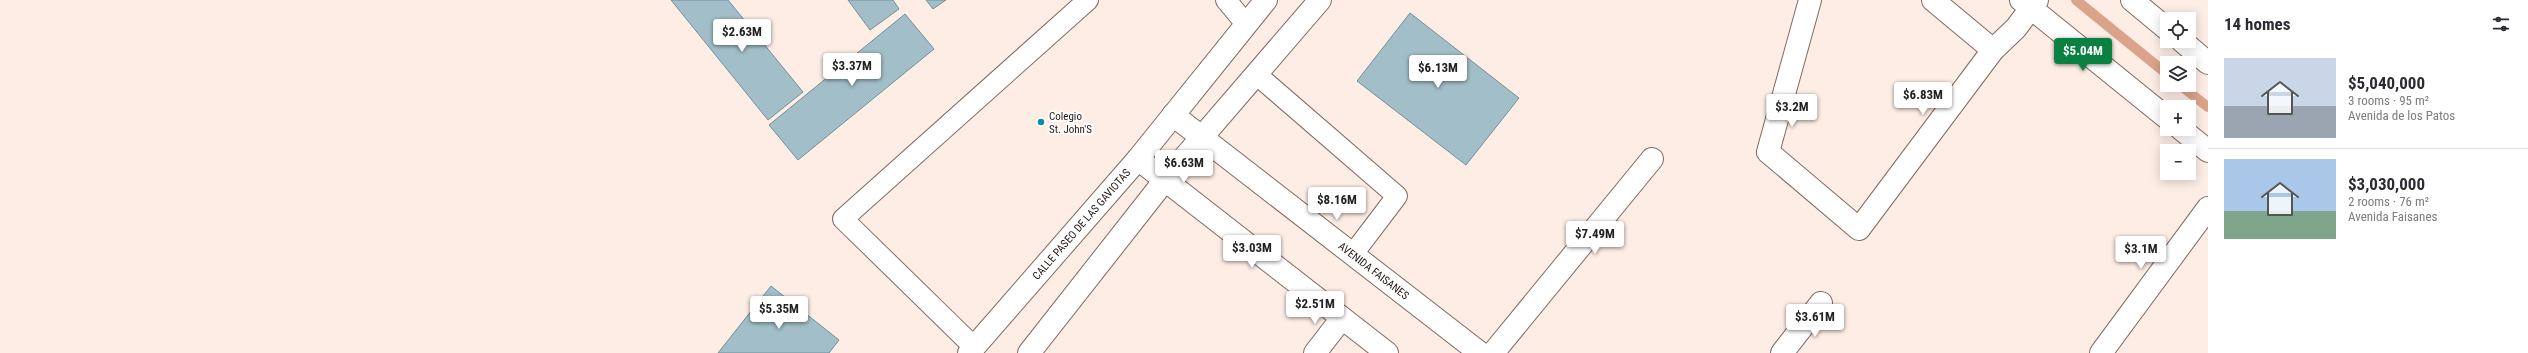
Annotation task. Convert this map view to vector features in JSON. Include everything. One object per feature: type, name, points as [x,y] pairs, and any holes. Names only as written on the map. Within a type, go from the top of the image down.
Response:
[{"type":"street","name":"CALLE PASEO DE LAS GAVIOTAS","points":[[972,350],[1138,159],[1266,0]]},
{"type":"street","points":[[1029,353],[1201,136],[1320,0]]},
{"type":"street","points":[[1810,0],[1768,152],[1859,229],[2030,3],[2160,112]]},
{"type":"street","points":[[1933,0],[1993,50]]},
{"type":"street","points":[[2132,0],[2160,23]]},
{"type":"street","points":[[2190,48],[2208,63]]},
{"type":"street","name":"AVENIDA FAISANES","points":[[1173,115],[1480,353]]},
{"type":"street","points":[[2190,136],[2208,150]]},
{"type":"street","points":[[1138,159],[1387,353]]},
{"type":"street","points":[[1493,353],[1652,159]]},
{"type":"street","points":[[2101,353],[2208,208]]},
{"type":"street","points":[[1782,353],[1820,303]]},
{"type":"street","points":[[1315,353],[1342,318]]},
{"type":"lane","points":[[972,350],[843,219],[1088,0]]},
{"type":"lane","points":[[1226,0],[1246,24]]},
{"type":"lane","points":[[1256,74],[1397,196],[1353,254]]},
{"type":"building","points":[[671,0],[728,0],[803,92],[768,120]]},
{"type":"building","points":[[848,0],[893,0],[899,9],[870,30]]},
{"type":"building","points":[[926,0],[946,0],[933,9]]},
{"type":"building","points":[[1410,13],[1519,98],[1466,165],[1357,81]]},
{"type":"building","points":[[905,14],[934,49],[798,160],[769,125]]},
{"type":"building","points":[[771,286],[839,340],[829,353],[718,353]]},
{"type":"waterway","points":[[2076,0],[2160,68]]},
{"type":"waterway","points":[[2189,92],[2208,107]]},
{"type":"place","name":"Colegio St. John'S","points":[[1041,122]]}]
